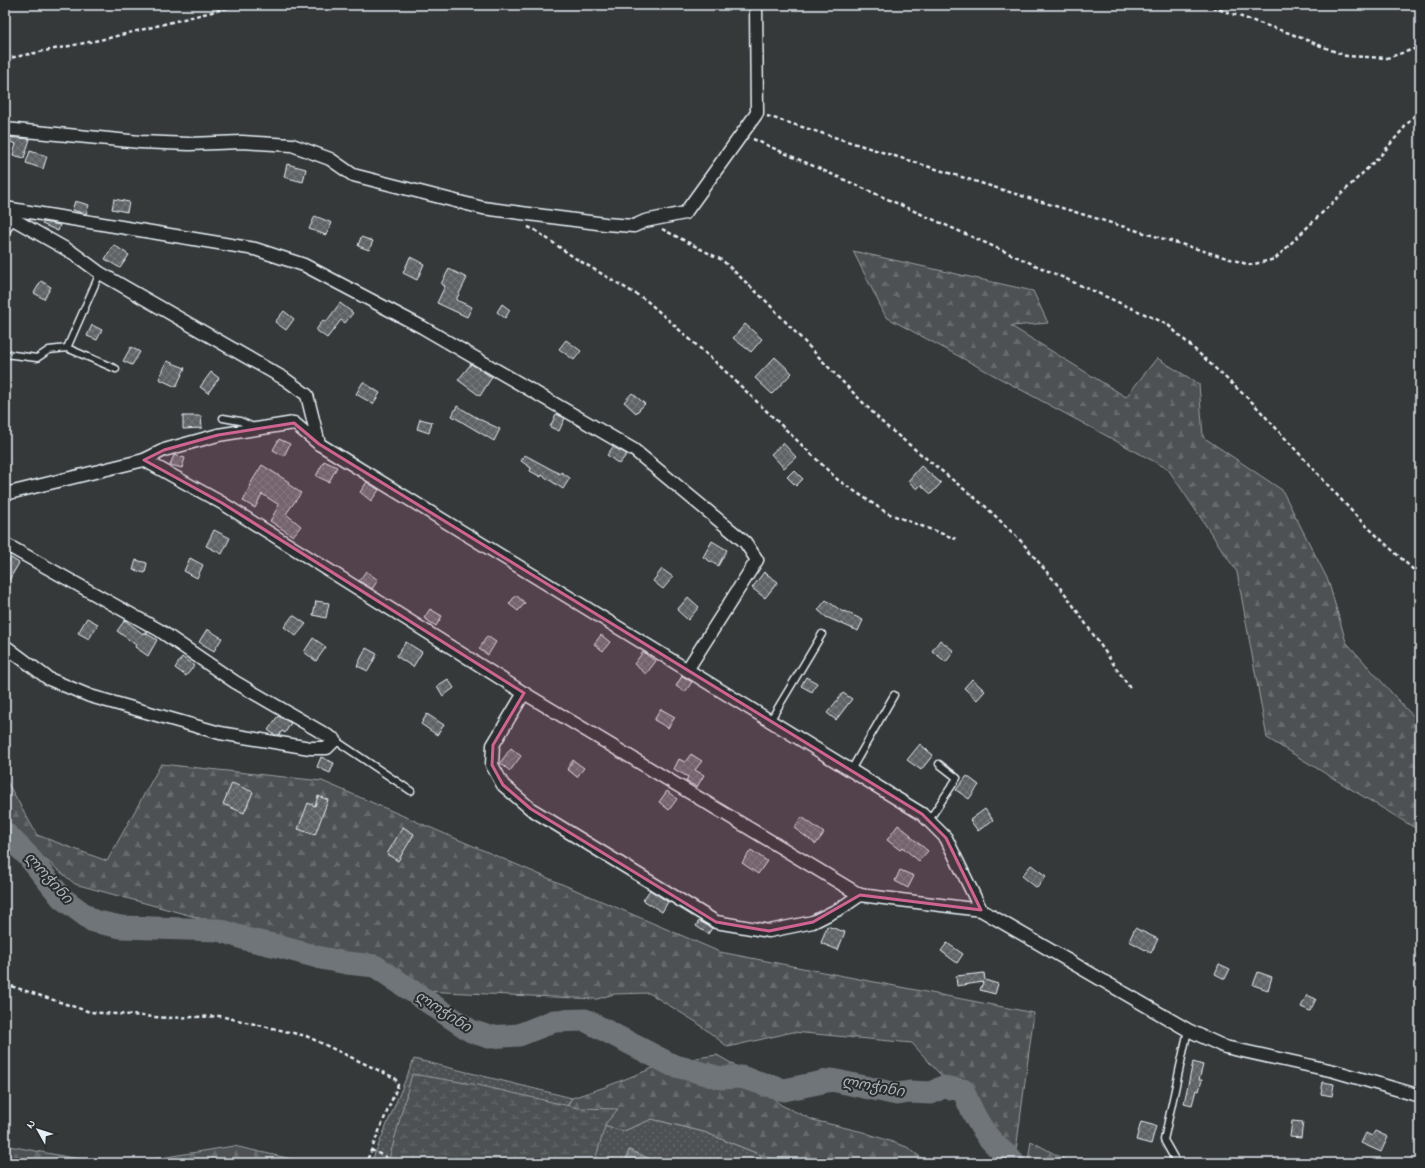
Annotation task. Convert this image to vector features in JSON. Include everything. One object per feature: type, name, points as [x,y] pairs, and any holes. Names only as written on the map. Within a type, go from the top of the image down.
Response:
[{"type":"street","points":[[5,129],[147,142],[189,144],[242,142],[292,145],[330,159],[354,175],[483,208],[605,224],[634,226],[645,221],[685,213],[757,113],[756,5]]},
{"type":"street","points":[[5,208],[255,249],[304,265],[422,327],[634,450],[745,542],[757,560],[687,670]]},
{"type":"street","points":[[9,216],[73,253],[100,273],[285,379],[307,395],[319,444]]},
{"type":"street","points":[[5,494],[144,460],[164,450],[218,435],[294,423],[319,444],[922,814],[946,838],[981,910]]},
{"type":"street","points":[[144,460],[222,503],[524,693],[860,895],[981,910],[1188,1030],[1225,1047],[1334,1071],[1420,1096]]},
{"type":"street","points":[[5,544],[159,630],[235,682],[335,740],[327,748],[310,748],[220,733],[90,696],[49,679],[5,646]]},
{"type":"street","points":[[524,693],[493,745],[492,765],[503,785],[531,808],[716,922],[769,931],[813,922],[841,908],[860,895]]},
{"type":"lane","points":[[5,234],[9,216]]},
{"type":"lane","points":[[67,348],[100,273]]},
{"type":"lane","points":[[5,354],[37,358],[49,350],[67,348],[116,369]]},
{"type":"lane","points":[[223,418],[240,421],[257,428]]},
{"type":"lane","points":[[770,721],[822,634]]},
{"type":"lane","points":[[851,770],[894,695]]},
{"type":"lane","points":[[335,740],[411,791]]},
{"type":"lane","points":[[928,820],[957,778],[939,764]]},
{"type":"lane","points":[[1177,1163],[1164,1140],[1188,1030]]},
{"type":"path","points":[[5,59],[109,38],[239,5]]},
{"type":"path","points":[[1206,5],[1289,33],[1346,56],[1387,58],[1420,47]]},
{"type":"path","points":[[757,113],[1012,193],[1250,265],[1275,259],[1381,155],[1420,109]]},
{"type":"path","points":[[741,134],[1166,324],[1253,403],[1358,518],[1420,576]]},
{"type":"path","points":[[645,221],[722,260],[766,300],[885,425],[986,507],[1021,541],[1066,595],[1130,688]]},
{"type":"path","points":[[522,224],[535,230],[575,258],[646,300],[722,368],[838,480],[887,513],[956,539]]},
{"type":"path","points":[[5,984],[90,1012],[169,1018],[220,1016],[306,1036],[395,1078],[398,1085],[366,1163]]},
{"type":"path","points":[[371,1150],[398,1163]]},
{"type":"highlighted area","points":[[294,423],[319,444],[922,814],[946,838],[981,910],[860,895],[813,922],[769,931],[716,922],[531,809],[503,785],[492,765],[493,745],[524,693],[222,503],[144,460],[164,450],[218,435]]},
{"type":"green space","points":[[853,251],[1033,291],[1048,323],[1011,326],[1126,397],[1157,358],[1199,384],[1203,437],[1282,490],[1328,580],[1346,642],[1408,711],[1420,721],[1420,831],[1267,738],[1237,572],[1168,469],[886,317]]},
{"type":"green space","points":[[161,764],[322,781],[720,952],[1034,1013],[1015,1158],[912,1043],[793,1032],[728,1047],[696,1022],[649,993],[614,994],[597,999],[422,991],[375,960],[221,924],[75,884],[5,826],[5,778],[37,835],[107,861]]},
{"type":"green space","points":[[717,1055],[743,1070],[781,1105],[813,1120],[863,1132],[907,1147],[928,1163],[781,1163],[704,1132],[652,1119],[624,1131],[561,1116],[572,1098],[653,1068],[696,1058]]},
{"type":"green space","points":[[414,1059],[572,1098],[561,1116],[624,1131],[652,1119],[704,1132],[781,1163],[660,1163],[629,1150],[625,1163],[371,1163]]},
{"type":"green space","points":[[412,1074],[478,1085],[578,1108],[618,1109],[606,1123],[594,1163],[388,1163]]},
{"type":"green space","points":[[1031,1141],[1071,1163],[1031,1163],[1028,1161]]},
{"type":"green space","points":[[5,1146],[9,1146],[100,1163],[5,1163]]},
{"type":"green space","points":[[234,1146],[309,1163],[141,1163],[154,1159]]},
{"type":"water","points":[[629,1150],[660,1163],[625,1163]]},
{"type":"building","points":[[5,137],[30,139],[24,158],[13,155],[16,144],[5,140]]},
{"type":"building","points":[[30,151],[47,156],[43,169],[26,163]]},
{"type":"building","points":[[287,164],[306,169],[303,182],[284,177]]},
{"type":"building","points":[[114,199],[129,202],[127,212],[112,209]]},
{"type":"building","points":[[75,201],[89,205],[86,214],[72,210]]},
{"type":"building","points":[[315,216],[332,223],[326,235],[309,229]]},
{"type":"building","points":[[43,222],[60,225],[58,231],[42,224]]},
{"type":"building","points":[[361,237],[373,241],[369,250],[358,246]]},
{"type":"building","points":[[114,245],[129,255],[120,268],[105,259]]},
{"type":"building","points":[[410,257],[424,264],[417,280],[403,273]]},
{"type":"building","points":[[449,269],[467,278],[456,300],[472,307],[467,317],[437,303],[445,286],[441,284]]},
{"type":"building","points":[[41,281],[51,287],[44,299],[34,293]]},
{"type":"building","points":[[340,303],[353,313],[345,323],[341,320],[327,338],[316,330],[323,320],[326,322]]},
{"type":"building","points":[[502,304],[510,310],[505,318],[497,312]]},
{"type":"building","points":[[284,311],[294,319],[286,330],[275,322]]},
{"type":"building","points":[[745,324],[762,339],[751,352],[733,338]]},
{"type":"building","points":[[92,325],[102,330],[97,340],[87,336]]},
{"type":"building","points":[[566,340],[581,351],[574,360],[559,349]]},
{"type":"building","points":[[131,347],[140,352],[132,365],[123,361]]},
{"type":"building","points":[[775,357],[792,373],[772,394],[755,378]]},
{"type":"building","points":[[167,361],[185,368],[176,387],[159,379]]},
{"type":"building","points":[[471,364],[492,377],[480,396],[458,380]]},
{"type":"building","points":[[211,372],[219,378],[208,393],[200,387]]},
{"type":"building","points":[[363,382],[380,393],[373,404],[356,394]]},
{"type":"building","points":[[632,393],[645,404],[636,413],[624,402]]},
{"type":"building","points":[[457,406],[500,429],[494,441],[452,416]]},
{"type":"building","points":[[556,414],[565,418],[559,431],[550,427]]},
{"type":"building","points":[[183,416],[201,416],[202,428],[183,429]]},
{"type":"building","points":[[420,419],[432,422],[429,433],[417,429]]},
{"type":"building","points":[[279,439],[290,444],[284,456],[273,450]]},
{"type":"building","points":[[783,443],[796,457],[784,468],[771,454]]},
{"type":"building","points":[[613,447],[627,454],[619,464],[607,455]]},
{"type":"building","points":[[174,455],[185,458],[182,468],[170,465]]},
{"type":"building","points":[[525,455],[560,474],[561,472],[570,478],[563,489],[542,475],[541,477],[530,471],[531,468],[521,461]]},
{"type":"building","points":[[324,461],[337,467],[329,482],[316,476]]},
{"type":"building","points":[[262,465],[289,482],[288,484],[301,493],[286,514],[301,526],[293,536],[270,521],[279,505],[262,494],[255,508],[243,501],[250,487],[249,486]]},
{"type":"building","points":[[921,466],[941,483],[931,494],[921,485],[917,489],[908,481]]},
{"type":"building","points":[[794,470],[803,479],[796,486],[787,477]]},
{"type":"building","points":[[367,482],[379,490],[371,501],[360,492]]},
{"type":"building","points":[[214,530],[230,538],[222,554],[206,546]]},
{"type":"building","points":[[712,541],[727,550],[718,566],[703,557]]},
{"type":"building","points":[[11,558],[19,563],[5,587],[5,567]]},
{"type":"building","points":[[190,558],[203,565],[197,578],[184,571]]},
{"type":"building","points":[[136,560],[147,563],[145,573],[133,570]]},
{"type":"building","points":[[662,569],[673,577],[663,589],[653,581]]},
{"type":"building","points":[[366,571],[378,580],[372,589],[359,581]]},
{"type":"building","points":[[764,572],[778,582],[765,598],[752,588]]},
{"type":"building","points":[[516,595],[525,603],[518,611],[509,604]]},
{"type":"building","points":[[688,597],[699,607],[688,620],[677,610]]},
{"type":"building","points":[[826,600],[843,612],[844,611],[863,620],[858,631],[826,617],[818,610]]},
{"type":"building","points":[[316,601],[329,603],[326,618],[313,615]]},
{"type":"building","points":[[430,609],[442,616],[436,626],[424,618]]},
{"type":"building","points":[[293,615],[306,624],[296,636],[284,627]]},
{"type":"building","points":[[87,618],[98,624],[89,639],[78,633]]},
{"type":"building","points":[[125,620],[143,634],[144,632],[157,640],[148,656],[117,631]]},
{"type":"building","points":[[207,629],[222,638],[214,651],[199,642]]},
{"type":"building","points":[[601,635],[610,642],[603,651],[594,644]]},
{"type":"building","points":[[487,636],[496,642],[488,655],[479,649]]},
{"type":"building","points":[[313,638],[326,647],[316,661],[304,652]]},
{"type":"building","points":[[940,640],[954,651],[946,662],[932,651]]},
{"type":"building","points":[[406,642],[422,652],[413,667],[396,656]]},
{"type":"building","points":[[366,648],[377,654],[368,671],[357,666]]},
{"type":"building","points":[[643,652],[656,661],[646,674],[634,664]]},
{"type":"building","points":[[182,657],[194,666],[186,676],[175,668]]},
{"type":"building","points":[[682,676],[692,682],[685,692],[676,686]]},
{"type":"building","points":[[806,677],[817,683],[812,692],[801,686]]},
{"type":"building","points":[[448,679],[454,688],[443,696],[437,686]]},
{"type":"building","points":[[972,679],[985,691],[977,700],[964,688]]},
{"type":"building","points":[[843,693],[852,699],[836,720],[827,713]]},
{"type":"building","points":[[661,709],[675,717],[668,728],[654,720]]},
{"type":"building","points":[[427,714],[444,725],[437,735],[421,724]]},
{"type":"building","points":[[278,716],[291,723],[285,733],[282,731],[279,735],[275,735],[268,730]]},
{"type":"building","points":[[920,744],[933,755],[921,770],[907,760]]},
{"type":"building","points":[[511,748],[521,756],[510,771],[500,763]]},
{"type":"building","points":[[691,754],[702,761],[695,770],[704,775],[697,787],[686,781],[688,777],[674,769],[679,759],[685,762]]},
{"type":"building","points":[[321,757],[334,763],[330,773],[317,767]]},
{"type":"building","points":[[573,760],[584,768],[577,777],[567,769]]},
{"type":"building","points":[[967,776],[979,785],[969,799],[956,790]]},
{"type":"building","points":[[232,783],[253,792],[244,813],[223,804]]},
{"type":"building","points":[[667,791],[677,799],[669,810],[659,802]]},
{"type":"building","points":[[318,796],[328,800],[315,835],[298,829],[308,803],[315,806]]},
{"type":"building","points":[[985,809],[993,820],[978,831],[970,820]]},
{"type":"building","points":[[802,817],[824,833],[816,844],[794,828]]},
{"type":"building","points":[[898,825],[928,851],[919,861],[902,847],[900,850],[887,840]]},
{"type":"building","points":[[403,827],[414,834],[398,861],[387,854]]},
{"type":"building","points":[[751,850],[767,861],[758,874],[742,863]]},
{"type":"building","points":[[1031,865],[1046,876],[1037,888],[1022,876]]},
{"type":"building","points":[[900,870],[914,876],[908,888],[895,881]]},
{"type":"building","points":[[650,890],[668,902],[662,912],[643,900]]},
{"type":"building","points":[[699,921],[712,928],[708,934],[696,926]]},
{"type":"building","points":[[827,926],[845,932],[838,950],[821,943]]},
{"type":"building","points":[[1135,928],[1158,939],[1151,953],[1129,941]]},
{"type":"building","points":[[947,943],[963,954],[957,963],[941,951]]},
{"type":"building","points":[[1219,964],[1230,969],[1225,979],[1215,974]]},
{"type":"building","points":[[1258,972],[1272,977],[1268,990],[1253,985]]},
{"type":"building","points":[[984,973],[985,980],[998,984],[995,994],[980,990],[983,982],[957,986],[956,976]]},
{"type":"building","points":[[1307,995],[1316,999],[1310,1011],[1301,1007]]},
{"type":"building","points":[[1193,1062],[1203,1065],[1199,1080],[1202,1080],[1199,1091],[1196,1090],[1192,1105],[1184,1103]]},
{"type":"building","points":[[1323,1082],[1334,1084],[1332,1096],[1321,1094]]},
{"type":"building","points":[[1292,1121],[1303,1122],[1301,1138],[1290,1137]]},
{"type":"building","points":[[1141,1122],[1156,1126],[1151,1144],[1136,1140]]},
{"type":"building","points":[[1375,1131],[1388,1137],[1381,1152],[1361,1143],[1366,1133],[1372,1136]]},
{"type":"waterway","name":"ლოჭინი","points":[[5,833],[28,856],[62,898],[93,921],[121,927],[219,930],[246,939],[321,958],[375,966],[471,1031],[489,1037],[519,1035],[554,1021],[585,1020],[672,1065],[721,1078],[741,1077],[784,1090],[832,1080],[897,1094],[910,1092],[931,1093],[943,1087],[963,1090],[982,1129],[992,1142],[1014,1163]]}]
